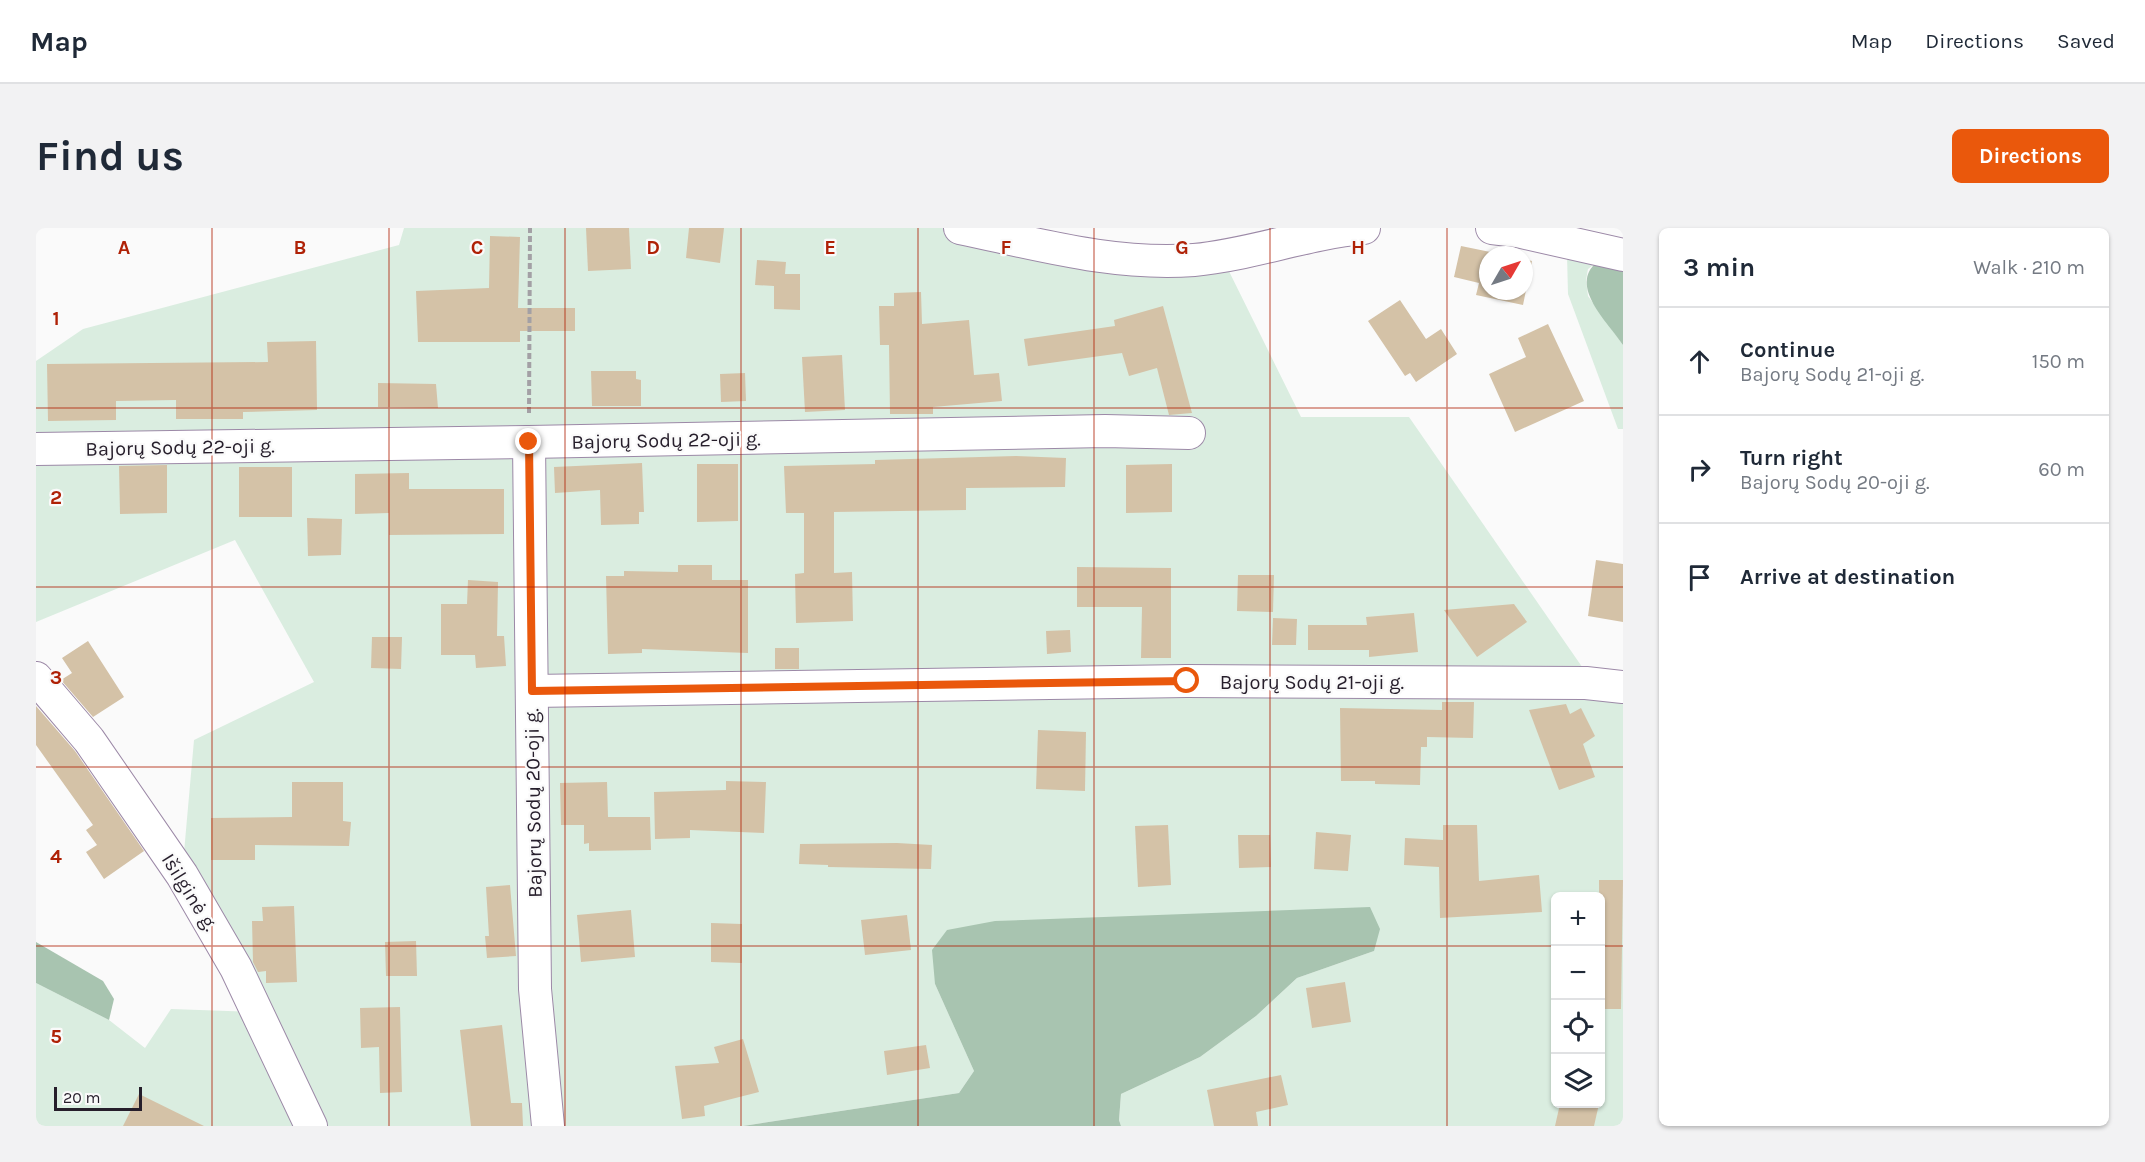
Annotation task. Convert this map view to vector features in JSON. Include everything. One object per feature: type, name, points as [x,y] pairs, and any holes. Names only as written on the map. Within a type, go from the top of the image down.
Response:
[{"type":"street","points":[[960,228],[1100,257],[1145,261],[1194,260],[1303,237],[1364,228]]},
{"type":"street","points":[[1492,228],[1517,231],[1623,255]]},
{"type":"street","name":"Bajorų Sodų 22-oji g.","points":[[36,449],[1094,432],[1189,434]]},
{"type":"street","name":"Bajorų Sodų 20-oji g.","points":[[529,442],[535,989],[549,1126]]},
{"type":"street","name":"Išilginė g.","points":[[36,678],[89,740],[182,875],[236,968],[311,1126]]},
{"type":"street","name":"Bajorų Sodų 21-oji g.","points":[[532,691],[1187,681],[1586,683],[1623,687]]},
{"type":"path","points":[[529,442],[530,228]]},
{"type":"green space","points":[[404,228],[1031,228],[1133,249],[1218,249],[1301,417],[1409,417],[1587,674],[1623,676],[1623,1126],[1121,1126],[1119,1120],[1121,1094],[1200,1057],[1256,1016],[1297,978],[1374,951],[935,984],[974,1071],[959,1093],[743,1126],[36,1126],[36,983],[109,1020],[145,1048],[171,1009],[259,1012],[182,875],[194,740],[314,682],[235,540],[36,622],[36,361],[83,329],[399,245]]},
{"type":"green space","points":[[1567,255],[1597,262],[1588,269],[1586,280],[1588,296],[1623,345],[1623,429],[1618,429],[1568,294]]},
{"type":"green space","points":[[1597,262],[1623,268],[1623,345],[1601,315],[1589,293],[1587,282],[1589,272]]},
{"type":"green space","points":[[1370,907],[1380,929],[1374,951],[1297,978],[1256,1016],[1200,1057],[1121,1094],[1119,1120],[1121,1126],[743,1126],[959,1093],[974,1071],[935,984],[932,950],[947,930],[995,921]]},
{"type":"green space","points":[[36,942],[103,981],[114,999],[109,1020],[36,983]]},
{"type":"building","points":[[586,228],[629,228],[631,269],[588,271]]},
{"type":"building","points":[[689,228],[724,228],[720,263],[686,258]]},
{"type":"building","points":[[490,236],[520,237],[518,308],[575,308],[575,331],[520,331],[520,342],[418,342],[416,291],[489,288]]},
{"type":"building","points":[[1461,246],[1479,250],[1479,283],[1454,277]]},
{"type":"building","points":[[757,260],[786,262],[785,274],[800,274],[800,310],[774,309],[774,286],[755,285]]},
{"type":"building","points":[[921,292],[922,324],[969,320],[974,375],[999,373],[1002,401],[933,407],[933,414],[890,414],[889,345],[880,345],[879,306],[894,306],[894,293]]},
{"type":"building","points":[[1400,300],[1426,339],[1441,329],[1457,354],[1416,382],[1410,373],[1405,376],[1368,321]]},
{"type":"building","points":[[1500,300],[1524,300],[1523,305]]},
{"type":"building","points":[[1163,306],[1192,413],[1169,415],[1157,368],[1129,376],[1122,353],[1028,366],[1024,339],[1115,326],[1114,320]]},
{"type":"building","points":[[1548,324],[1584,401],[1515,432],[1489,374],[1526,357],[1518,338]]},
{"type":"building","points":[[316,341],[317,410],[243,412],[243,419],[176,419],[176,400],[116,401],[116,420],[48,421],[47,364],[268,362],[267,342]]},
{"type":"building","points":[[842,355],[845,410],[805,412],[802,357]]},
{"type":"building","points":[[591,371],[636,371],[636,379],[641,380],[641,406],[592,406]]},
{"type":"building","points":[[745,373],[746,401],[721,402],[720,374]]},
{"type":"building","points":[[378,383],[436,384],[438,408],[378,407]]},
{"type":"building","points":[[1016,456],[1066,458],[1065,487],[966,488],[966,510],[834,512],[834,573],[852,572],[853,621],[796,623],[795,574],[804,573],[804,513],[786,513],[784,466],[875,464],[875,460]]},
{"type":"building","points":[[642,463],[644,512],[639,512],[639,524],[601,525],[600,490],[555,493],[554,467]]},
{"type":"building","points":[[697,464],[738,464],[738,521],[697,522]]},
{"type":"building","points":[[1172,464],[1172,512],[1126,513],[1126,465]]},
{"type":"building","points":[[167,465],[167,513],[120,514],[119,466]]},
{"type":"building","points":[[239,467],[292,467],[292,517],[239,517]]},
{"type":"building","points":[[409,473],[409,489],[504,489],[504,534],[389,535],[389,513],[355,514],[355,474]]},
{"type":"building","points":[[307,518],[342,519],[341,555],[308,556]]},
{"type":"building","points":[[1596,560],[1623,564],[1623,622],[1588,616]]},
{"type":"building","points":[[678,565],[712,565],[712,580],[748,580],[748,653],[642,649],[642,653],[608,654],[606,576],[624,576],[624,571],[678,572]]},
{"type":"building","points":[[1077,567],[1171,568],[1171,658],[1141,658],[1142,607],[1077,607]]},
{"type":"building","points":[[1238,575],[1274,575],[1273,612],[1237,611]]},
{"type":"building","points":[[468,580],[498,582],[497,636],[504,636],[506,666],[476,668],[475,655],[441,655],[441,604],[467,604]]},
{"type":"building","points":[[1514,604],[1527,622],[1477,657],[1444,610]]},
{"type":"building","points":[[1414,613],[1418,652],[1369,657],[1369,650],[1308,650],[1308,625],[1367,625],[1366,617]]},
{"type":"building","points":[[1273,618],[1297,619],[1296,645],[1272,645]]},
{"type":"building","points":[[1070,630],[1071,652],[1047,654],[1046,631]]},
{"type":"building","points":[[372,637],[402,637],[401,669],[371,668]]},
{"type":"building","points":[[88,641],[124,697],[93,717],[61,680],[72,673],[62,658]]},
{"type":"building","points":[[775,648],[799,648],[799,669],[775,669]]},
{"type":"building","points":[[1442,702],[1474,702],[1473,738],[1427,737],[1427,747],[1421,747],[1420,785],[1341,781],[1340,708],[1442,710]]},
{"type":"building","points":[[1566,704],[1570,714],[1581,708],[1595,736],[1583,744],[1595,777],[1559,790],[1529,710]]},
{"type":"building","points":[[36,706],[75,751],[144,851],[104,879],[86,852],[97,845],[86,830],[93,825],[36,745]]},
{"type":"building","points":[[1038,730],[1086,732],[1085,791],[1036,789]]},
{"type":"building","points":[[726,781],[766,782],[764,833],[690,830],[690,838],[655,839],[654,792],[726,790]]},
{"type":"building","points":[[292,782],[343,782],[343,821],[351,822],[349,846],[255,845],[255,860],[211,860],[211,818],[292,817]]},
{"type":"building","points":[[607,782],[608,817],[650,817],[651,850],[589,851],[589,843],[584,844],[584,825],[561,825],[560,783]]},
{"type":"building","points":[[1168,825],[1171,885],[1138,887],[1135,826]]},
{"type":"building","points":[[1443,825],[1477,825],[1479,881],[1539,875],[1542,912],[1440,918],[1439,867],[1404,865],[1405,838],[1443,840]]},
{"type":"building","points":[[1316,832],[1351,835],[1348,871],[1314,869]]},
{"type":"building","points":[[1238,835],[1270,835],[1271,867],[1239,868]]},
{"type":"building","points":[[800,844],[932,845],[931,869],[828,867],[828,865],[799,864]]},
{"type":"building","points":[[1599,880],[1623,880],[1621,1009],[1605,1009],[1605,892],[1599,892]]},
{"type":"building","points":[[510,885],[516,956],[487,958],[485,936],[489,936],[486,887]]},
{"type":"building","points":[[294,906],[297,982],[266,983],[266,971],[258,972],[253,962],[252,921],[263,921],[262,907]]},
{"type":"building","points":[[631,910],[635,957],[581,962],[577,915]]},
{"type":"building","points":[[907,915],[911,950],[865,955],[861,920]]},
{"type":"building","points":[[711,923],[742,924],[742,963],[711,962]]},
{"type":"building","points":[[416,941],[417,976],[386,976],[385,942]]},
{"type":"building","points":[[1345,982],[1351,1022],[1312,1028],[1306,988]]},
{"type":"building","points":[[400,1007],[402,1092],[380,1093],[379,1047],[361,1048],[360,1008]]},
{"type":"building","points":[[502,1025],[511,1103],[522,1103],[523,1126],[471,1126],[460,1030]]},
{"type":"building","points":[[743,1039],[759,1092],[704,1106],[705,1116],[682,1119],[675,1066],[719,1063],[714,1047]]},
{"type":"building","points":[[926,1045],[930,1068],[887,1075],[884,1051]]},
{"type":"building","points":[[1281,1075],[1288,1105],[1256,1112],[1258,1126],[1214,1126],[1207,1090]]},
{"type":"building","points":[[139,1094],[204,1126],[123,1126]]},
{"type":"building","points":[[1559,1108],[1598,1108],[1594,1126],[1555,1126]]},
{"type":"route","points":[[529,442],[532,691],[1187,681]]}]
